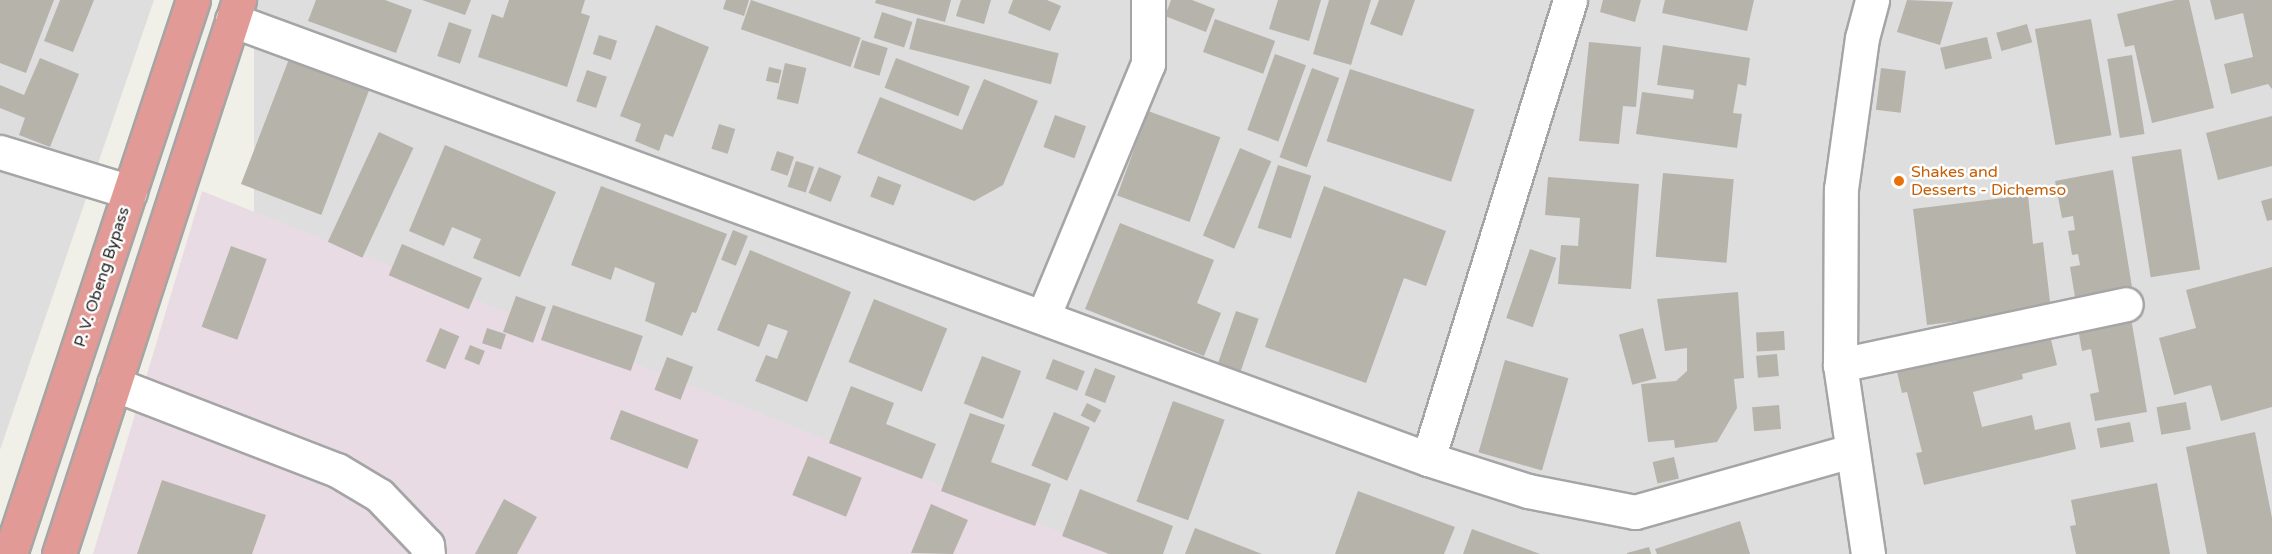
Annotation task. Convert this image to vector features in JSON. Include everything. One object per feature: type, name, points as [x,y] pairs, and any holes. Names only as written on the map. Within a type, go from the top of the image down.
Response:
[{"type":"highway","name":"P. V. Obeng Bypass","points":[[10,554],[193,0]]},
{"type":"highway","points":[[59,554],[236,10]]},
{"type":"street","points":[[1043,317],[1148,64],[1148,0]]},
{"type":"street","points":[[1428,459],[1570,0]]},
{"type":"street","points":[[1868,554],[1850,451],[1840,365],[1841,189],[1862,38],[1872,0]]},
{"type":"street","points":[[236,10],[1043,317],[1428,459],[1528,491],[1635,512],[1850,451]]},
{"type":"street","points":[[0,152],[130,192]]},
{"type":"street","points":[[1840,365],[2126,304]]},
{"type":"street","points":[[114,384],[337,470],[379,495],[427,545],[428,554]]},
{"type":"shaded area","points":[[0,0],[154,0],[0,450]]},
{"type":"shaded area","points":[[254,0],[2272,0],[2272,554],[254,554]]},
{"type":"shaded area","points":[[202,191],[1114,554],[93,554]]},
{"type":"building","points":[[0,0],[54,0],[26,73],[0,63]]},
{"type":"building","points":[[60,0],[94,0],[73,52],[44,41]]},
{"type":"building","points":[[316,0],[385,0],[412,10],[396,53],[308,21]]},
{"type":"building","points":[[422,0],[471,0],[465,15]]},
{"type":"building","points":[[509,0],[585,0],[581,13],[590,16],[567,87],[478,57],[492,14],[503,18]]},
{"type":"building","points":[[726,0],[749,0],[744,16],[723,9]]},
{"type":"building","points":[[751,0],[861,38],[851,67],[741,29]]},
{"type":"building","points":[[876,0],[951,0],[945,22],[875,3]]},
{"type":"building","points":[[961,0],[991,0],[984,24],[956,16]]},
{"type":"building","points":[[1013,0],[1047,0],[1061,6],[1050,31],[1008,13]]},
{"type":"building","points":[[1171,0],[1192,0],[1215,9],[1206,32],[1165,16]]},
{"type":"building","points":[[1278,0],[1321,0],[1309,41],[1269,29]]},
{"type":"building","points":[[1329,0],[1371,0],[1351,65],[1313,54]]},
{"type":"building","points":[[1379,0],[1415,0],[1402,36],[1370,24]]},
{"type":"building","points":[[1603,0],[1641,0],[1635,22],[1600,12]]},
{"type":"building","points":[[1665,0],[1754,0],[1747,31],[1662,13]]},
{"type":"building","points":[[1907,0],[1953,2],[1940,45],[1897,32]]},
{"type":"building","points":[[2175,0],[2189,0],[2214,108],[2152,123],[2134,45],[2125,47],[2117,14]]},
{"type":"building","points":[[2210,0],[2272,0],[2272,89],[2268,84],[2231,94],[2224,64],[2253,57],[2243,13],[2215,20]]},
{"type":"building","points":[[882,12],[912,22],[904,48],[874,38]]},
{"type":"building","points":[[917,18],[1059,53],[1051,84],[909,49]]},
{"type":"building","points":[[1215,19],[1275,41],[1263,74],[1203,52]]},
{"type":"building","points":[[2091,19],[2111,135],[2055,145],[2035,29]]},
{"type":"building","points":[[449,22],[472,30],[460,64],[437,56]]},
{"type":"building","points":[[2027,24],[2032,42],[2001,51],[1996,33]]},
{"type":"building","points":[[656,25],[709,47],[673,137],[665,134],[659,151],[635,141],[641,124],[620,116]]},
{"type":"building","points":[[599,35],[617,41],[611,60],[593,54]]},
{"type":"building","points":[[1987,37],[1992,58],[1945,69],[1940,48]]},
{"type":"building","points":[[862,40],[888,48],[879,76],[854,68]]},
{"type":"building","points":[[1589,42],[1641,47],[1636,107],[1623,106],[1619,144],[1579,141]]},
{"type":"building","points":[[1663,45],[1750,58],[1746,86],[1738,84],[1733,113],[1742,114],[1737,148],[1636,134],[1642,92],[1693,99],[1694,90],[1657,85]]},
{"type":"building","points":[[1275,54],[1306,65],[1278,141],[1247,130]]},
{"type":"building","points":[[2132,55],[2145,134],[2120,138],[2107,59]]},
{"type":"building","points":[[40,58],[79,74],[50,147],[19,135],[25,118],[0,108],[0,85],[24,95]]},
{"type":"building","points":[[896,58],[970,86],[958,116],[885,88]]},
{"type":"building","points":[[289,59],[369,90],[321,215],[241,184]]},
{"type":"building","points":[[785,63],[806,68],[798,104],[777,99]]},
{"type":"building","points":[[769,67],[782,70],[779,84],[766,81]]},
{"type":"building","points":[[1312,68],[1339,78],[1307,167],[1280,157]]},
{"type":"building","points":[[1881,68],[1906,71],[1901,113],[1876,110]]},
{"type":"building","points":[[1350,69],[1475,109],[1451,182],[1327,141]]},
{"type":"building","points":[[587,70],[607,77],[596,108],[576,101]]},
{"type":"building","points":[[984,79],[1038,101],[1003,185],[974,201],[857,153],[880,97],[962,130]]},
{"type":"building","points":[[1148,111],[1220,137],[1190,222],[1117,196]]},
{"type":"building","points":[[1055,115],[1086,126],[1074,158],[1043,147]]},
{"type":"building","points":[[2272,116],[2272,166],[2218,180],[2206,133]]},
{"type":"building","points":[[719,124],[735,129],[728,154],[711,149]]},
{"type":"building","points":[[379,132],[413,148],[362,258],[328,242]]},
{"type":"building","points":[[445,145],[556,192],[520,277],[473,258],[481,239],[452,227],[444,246],[409,231]]},
{"type":"building","points":[[1240,148],[1271,161],[1234,249],[1203,235]]},
{"type":"building","points":[[2181,149],[2200,269],[2151,277],[2132,157]]},
{"type":"building","points":[[777,151],[794,157],[788,176],[770,170]]},
{"type":"building","points":[[796,161],[814,167],[806,193],[788,187]]},
{"type":"building","points":[[1278,165],[1311,176],[1291,239],[1258,228]]},
{"type":"building","points":[[819,167],[841,176],[831,202],[809,193]]},
{"type":"building","points":[[2113,170],[2132,287],[2075,297],[2070,267],[2080,265],[2078,254],[2072,255],[2068,231],[2075,230],[2073,216],[2062,218],[2055,181]]},
{"type":"building","points":[[1663,173],[1734,179],[1726,263],[1656,257]]},
{"type":"building","points":[[878,176],[901,185],[893,205],[870,197]]},
{"type":"building","points":[[1548,177],[1639,184],[1631,289],[1558,284],[1561,245],[1578,246],[1580,218],[1545,215]]},
{"type":"building","points":[[601,186],[727,234],[696,313],[692,312],[682,336],[645,321],[655,283],[615,267],[611,280],[571,265]]},
{"type":"building","points":[[1324,186],[1446,231],[1426,286],[1404,278],[1366,383],[1265,347]]},
{"type":"building","points":[[2028,195],[2033,244],[2043,242],[2051,310],[1927,325],[1913,209]]},
{"type":"building","points":[[2272,198],[2272,220],[2267,221],[2261,201]]},
{"type":"building","points":[[1120,223],[1214,260],[1197,303],[1221,313],[1204,356],[1085,309]]},
{"type":"building","points":[[733,230],[748,236],[736,266],[721,260]]},
{"type":"building","points":[[402,244],[482,278],[469,309],[389,275]]},
{"type":"building","points":[[231,246],[267,259],[237,340],[202,327]]},
{"type":"building","points":[[1530,249],[1556,258],[1533,327],[1506,318]]},
{"type":"building","points":[[750,250],[851,292],[807,402],[755,381],[766,355],[777,359],[788,331],[768,324],[759,347],[717,330]]},
{"type":"building","points":[[2272,267],[2272,407],[2221,421],[2211,385],[2174,395],[2159,338],[2196,328],[2186,290]]},
{"type":"building","points":[[1738,292],[1744,378],[1734,379],[1737,408],[1717,442],[1675,448],[1674,440],[1648,442],[1641,384],[1676,381],[1687,371],[1687,348],[1665,351],[1657,299]]},
{"type":"building","points":[[516,296],[546,307],[533,343],[503,332]]},
{"type":"building","points":[[874,299],[947,329],[922,392],[849,362]]},
{"type":"building","points":[[553,305],[643,336],[631,371],[541,340]]},
{"type":"building","points":[[1236,311],[1259,319],[1237,383],[1214,375]]},
{"type":"building","points":[[2131,318],[2147,412],[2095,421],[2090,394],[2099,392],[2091,349],[2082,351],[2078,329]]},
{"type":"building","points":[[2048,327],[2057,365],[2022,374],[2023,379],[1973,392],[1982,427],[2032,415],[2035,430],[2070,422],[2076,449],[1924,485],[1916,453],[1922,452],[1907,392],[1902,393],[1895,363]]},
{"type":"building","points":[[440,328],[459,336],[445,369],[426,361]]},
{"type":"building","points":[[487,328],[506,334],[501,349],[482,343]]},
{"type":"building","points":[[1643,328],[1656,378],[1632,385],[1619,334]]},
{"type":"building","points":[[1784,331],[1785,350],[1757,351],[1756,332]]},
{"type":"building","points":[[470,345],[485,351],[479,365],[464,359]]},
{"type":"building","points":[[1777,354],[1779,376],[1758,378],[1756,356]]},
{"type":"building","points":[[982,356],[1021,371],[1003,419],[964,404]]},
{"type":"building","points":[[667,357],[693,367],[681,400],[654,390]]},
{"type":"building","points":[[1053,359],[1085,371],[1077,391],[1045,379]]},
{"type":"building","points":[[1505,360],[1568,378],[1542,470],[1479,452]]},
{"type":"building","points":[[1095,368],[1116,376],[1105,403],[1085,395]]},
{"type":"building","points":[[851,386],[894,403],[886,424],[936,444],[922,479],[829,443]]},
{"type":"building","points":[[1173,401],[1225,420],[1188,520],[1136,502]]},
{"type":"building","points":[[2186,402],[2191,430],[2161,435],[2156,407]]},
{"type":"building","points":[[1087,403],[1101,410],[1095,423],[1081,415]]},
{"type":"building","points":[[1779,405],[1781,429],[1754,431],[1752,407]]},
{"type":"building","points":[[621,410],[698,440],[687,469],[610,439]]},
{"type":"building","points":[[1054,412],[1090,427],[1067,481],[1031,465]]},
{"type":"building","points":[[970,413],[1005,425],[991,462],[1051,484],[1035,526],[941,491]]},
{"type":"building","points":[[2130,422],[2134,442],[2100,448],[2097,428]]},
{"type":"building","points":[[2255,432],[2272,518],[2272,554],[2207,554],[2186,447]]},
{"type":"building","points":[[808,456],[862,478],[846,517],[792,495]]},
{"type":"building","points":[[1674,457],[1679,478],[1658,483],[1653,462]]},
{"type":"building","points":[[162,480],[266,515],[252,554],[137,554]]},
{"type":"building","points":[[2157,483],[2170,554],[2076,554],[2070,526],[2076,525],[2071,500]]},
{"type":"building","points":[[1080,489],[1173,526],[1163,554],[1109,554],[1062,536]]},
{"type":"building","points":[[1358,491],[1455,527],[1444,554],[1335,554]]},
{"type":"building","points":[[504,499],[537,517],[517,554],[475,554]]},
{"type":"building","points":[[931,504],[968,520],[953,554],[911,553]]},
{"type":"building","points":[[1740,521],[1750,554],[1657,554],[1655,549]]},
{"type":"building","points":[[1195,528],[1262,554],[1185,554]]},
{"type":"building","points":[[1472,529],[1540,554],[1463,554]]},
{"type":"building","points":[[1649,547],[1651,554],[1627,554],[1627,553]]},
{"type":"place","name":"Shakes and Desserts - Dichemso","points":[[1899,181]]}]
